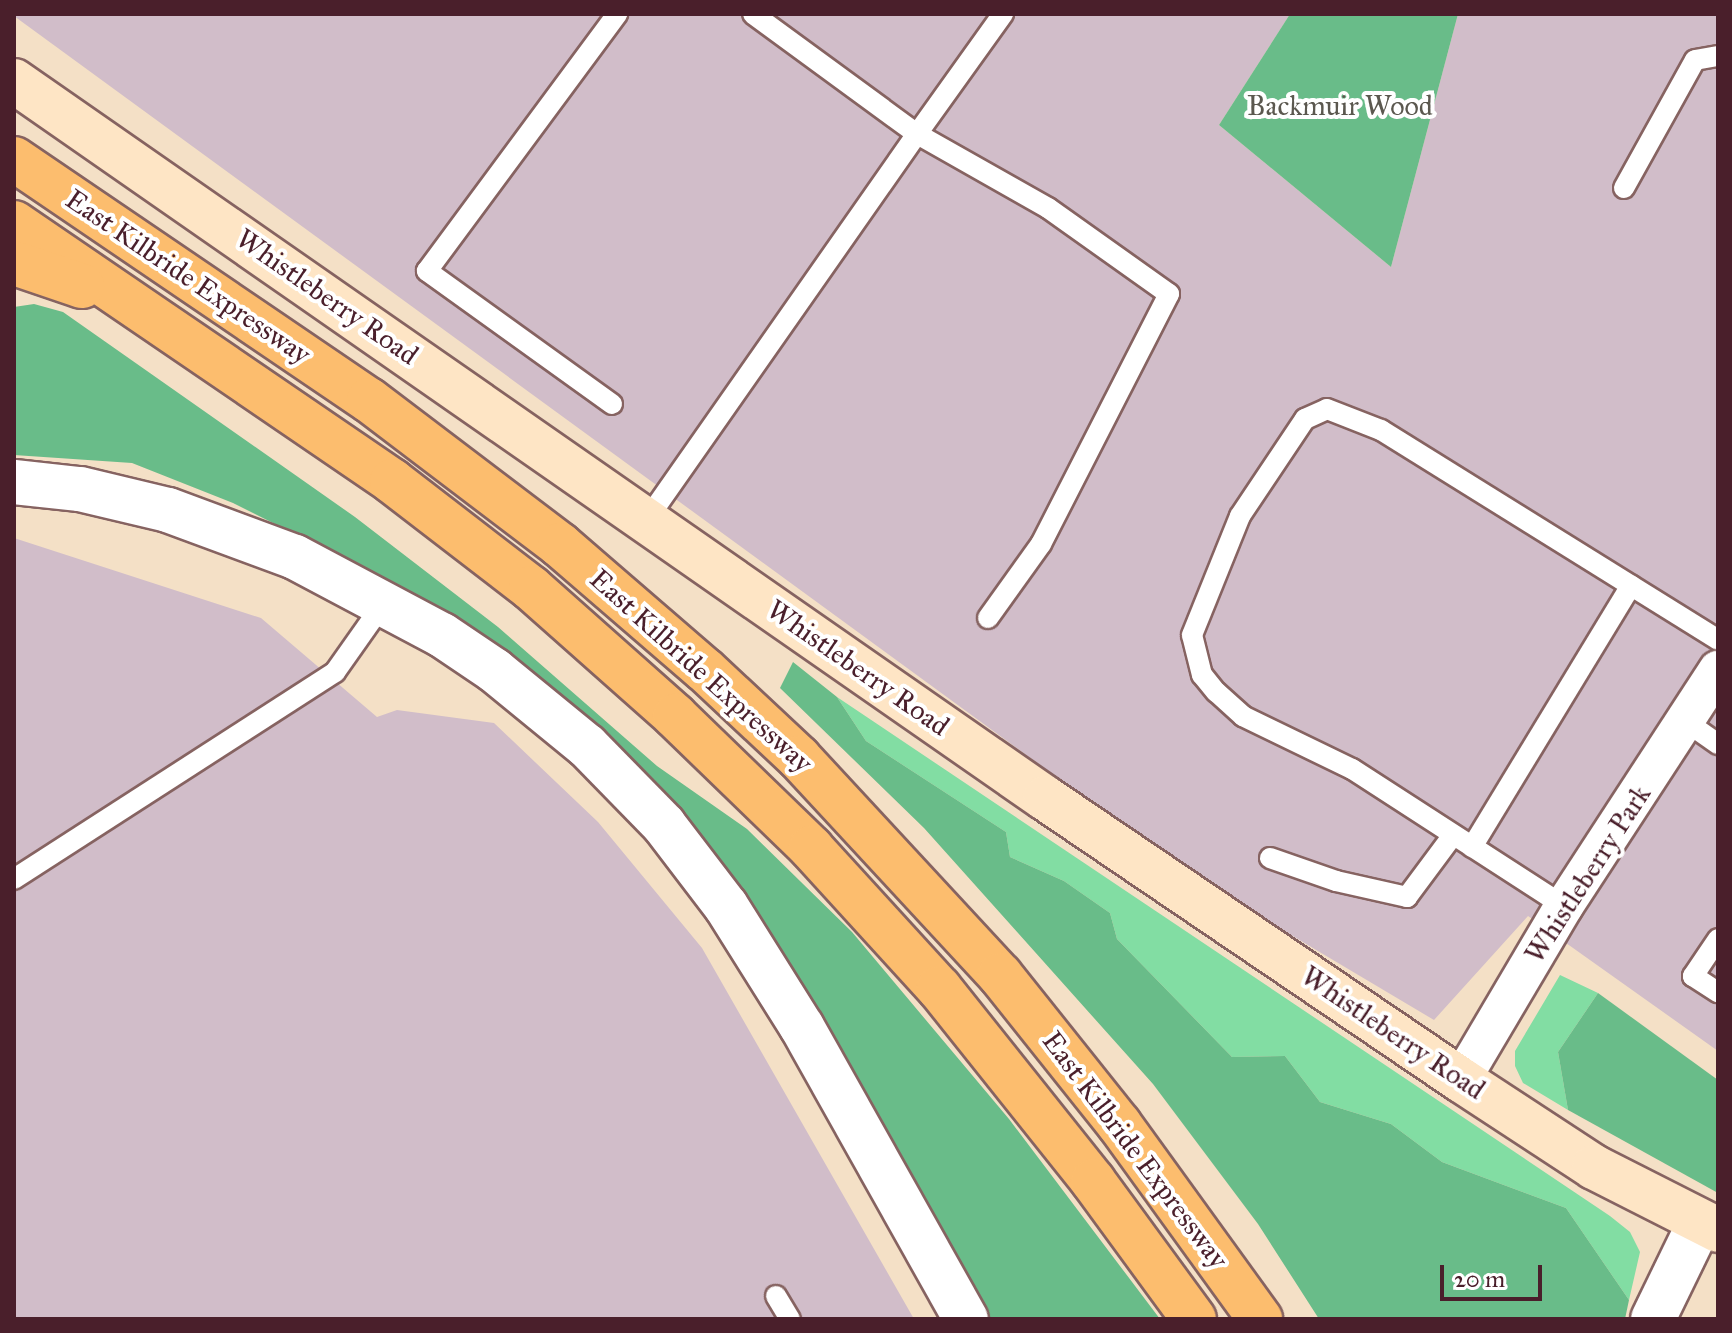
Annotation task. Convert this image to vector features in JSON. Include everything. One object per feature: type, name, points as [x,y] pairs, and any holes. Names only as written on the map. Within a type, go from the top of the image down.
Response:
[{"type":"highway","name":"East Kilbride Expressway","points":[[14,159],[440,452],[560,545],[705,670],[799,758],[1000,975],[1119,1124],[1260,1319]]},
{"type":"highway","name":"East Kilbride Expressway","points":[[14,223],[392,481],[531,588],[741,779],[939,988],[1093,1181],[1194,1319]]},
{"type":"highway","points":[[14,263],[71,284],[119,294]]},
{"type":"main road","name":"Whistleberry Road","points":[[14,81],[648,518],[1045,798],[1461,1080],[1594,1167],[1709,1226]]},
{"type":"street","points":[[14,482],[80,489],[199,520],[385,601],[542,707],[587,746],[680,845],[770,974],[966,1319]]},
{"type":"street","name":"Whistleberry Park","points":[[1461,1080],[1564,906],[1703,733],[1718,670]]},
{"type":"street","points":[[1653,1319],[1709,1226]]},
{"type":"lane","points":[[612,404],[427,271],[617,14]]},
{"type":"lane","points":[[753,14],[778,22],[917,134],[1048,208],[1169,294],[1041,544],[988,618]]},
{"type":"lane","points":[[648,518],[1003,14]]},
{"type":"lane","points":[[1624,188],[1695,60],[1718,56]]},
{"type":"lane","points":[[1564,906],[1352,769],[1243,716],[1202,675],[1192,635],[1234,529],[1305,419],[1327,409],[1381,430],[1718,640]]},
{"type":"lane","points":[[1472,847],[1631,586]]},
{"type":"lane","points":[[14,879],[335,672],[385,601]]},
{"type":"lane","points":[[1270,858],[1407,897],[1453,835]]},
{"type":"lane","points":[[1718,939],[1693,976],[1718,992]]},
{"type":"lane","points":[[776,1296],[790,1319]]},
{"type":"shaded area","points":[[1290,14],[1219,125],[1391,267],[1458,14],[1718,14],[1718,1051],[1528,916],[1434,1020],[1192,876],[14,16]]},
{"type":"shaded area","points":[[14,538],[261,618],[377,717],[397,710],[494,723],[598,822],[702,948],[914,1319],[14,1319]]},
{"type":"green space","name":"Backmuir Wood","points":[[1290,14],[1458,14],[1391,267],[1219,125]]},
{"type":"green space","points":[[34,304],[63,312],[355,517],[498,627],[657,766],[747,829],[852,932],[1009,1119],[1160,1319],[990,1319],[590,725],[413,593],[233,503],[132,463],[14,455],[14,307]]},
{"type":"green space","points":[[793,662],[837,697],[866,741],[1006,832],[1010,857],[1064,881],[1110,913],[1117,939],[1232,1057],[1285,1056],[1320,1102],[1391,1124],[1442,1162],[1566,1208],[1629,1300],[1625,1319],[1319,1319],[1258,1224],[1153,1084],[924,828],[780,688]]},
{"type":"green space","points":[[837,697],[1610,1216],[1630,1232],[1640,1252],[1629,1300],[1566,1208],[1442,1162],[1391,1124],[1320,1102],[1285,1056],[1232,1057],[1117,939],[1110,913],[1064,881],[1010,857],[1006,832],[866,741]]},
{"type":"green space","points":[[1560,975],[1598,993],[1558,1052],[1568,1110],[1523,1083],[1515,1066],[1515,1051]]},
{"type":"green space","points":[[1598,993],[1718,1080],[1718,1193],[1568,1110],[1558,1052]]}]
